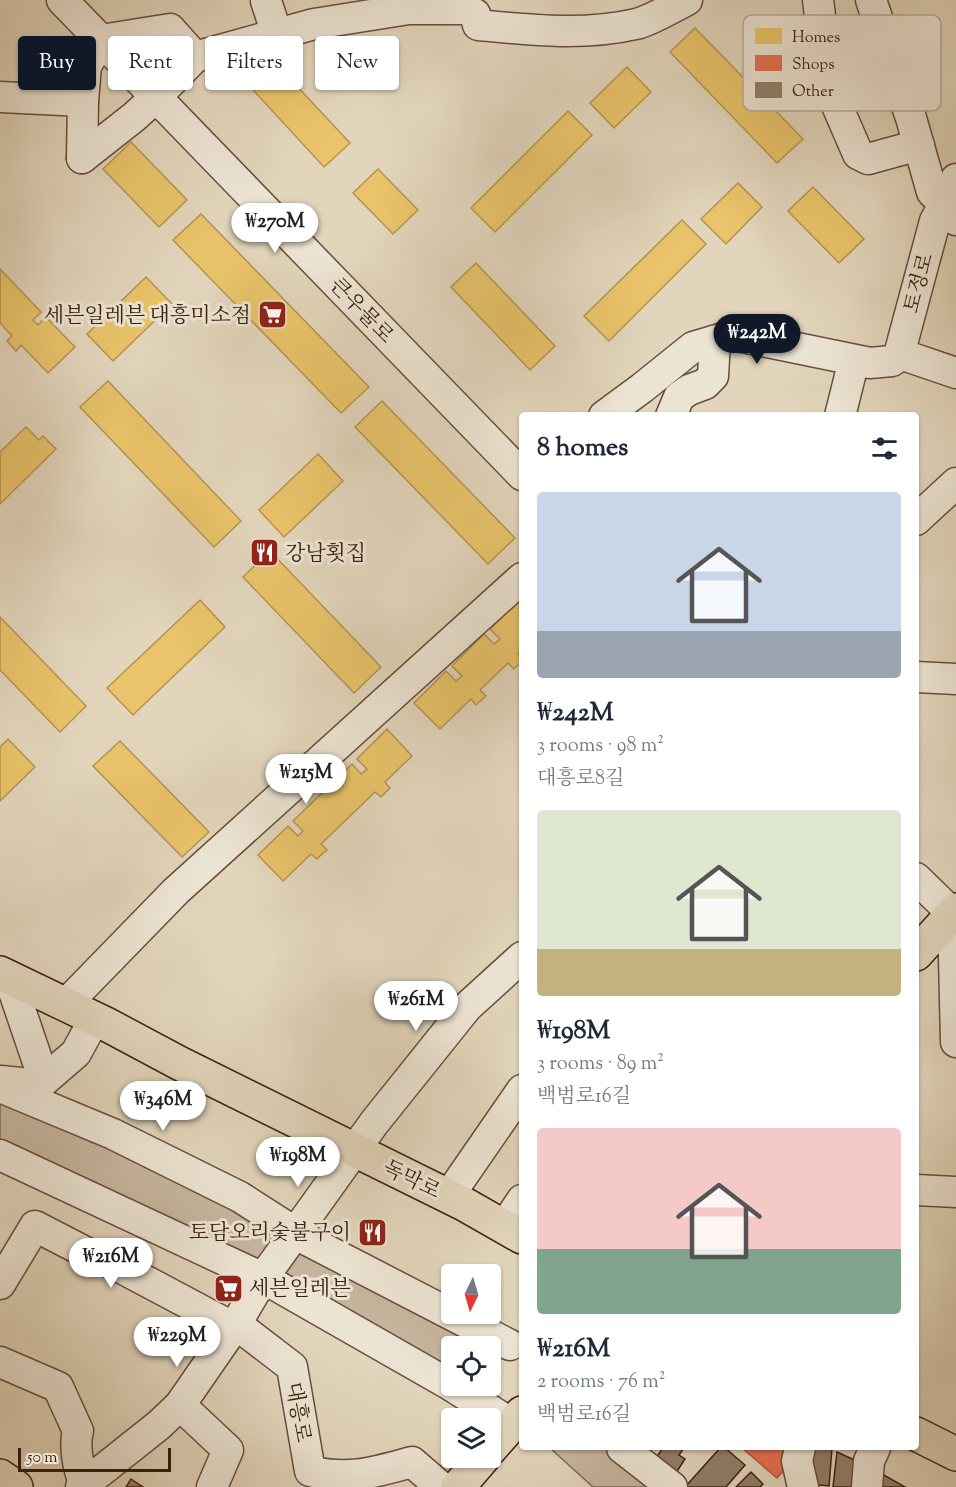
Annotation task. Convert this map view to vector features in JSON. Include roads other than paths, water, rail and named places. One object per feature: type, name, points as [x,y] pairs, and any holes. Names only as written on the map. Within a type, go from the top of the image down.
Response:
[{"type":"main road","points":[[919,951],[954,912]]},
{"type":"main road","name":"독막로","points":[[4,975],[95,1018],[513,1232]]},
{"type":"main road","points":[[501,1437],[517,1419]]},
{"type":"main road","points":[[919,1436],[956,1454]]},
{"type":"main road","points":[[458,1487],[474,1468]]},
{"type":"main road","points":[[0,1476],[16,1487]]},
{"type":"street","name":"큰우물로","points":[[62,0],[516,459]]},
{"type":"street","points":[[195,57],[170,29],[101,40],[86,66],[82,158],[134,117],[195,57],[314,24],[409,9],[466,9],[475,14],[478,25],[585,32],[638,24],[687,0]]},
{"type":"street","points":[[818,0],[820,15]]},
{"type":"street","points":[[871,0],[876,15]]},
{"type":"street","points":[[266,1],[277,34]]},
{"type":"street","points":[[0,97],[83,101]]},
{"type":"street","points":[[840,111],[858,154],[868,159],[919,145]]},
{"type":"street","points":[[908,111],[933,192],[952,201]]},
{"type":"street","name":"토정로","points":[[899,355],[935,221],[952,201]]},
{"type":"street","points":[[609,412],[693,347],[733,335],[870,363],[891,361],[899,355],[956,373]]},
{"type":"street","points":[[673,412],[679,397],[705,384],[713,375],[715,341]]},
{"type":"street","points":[[841,412],[854,360]]},
{"type":"street","points":[[919,517],[956,483]]},
{"type":"street","points":[[66,1004],[176,891],[519,581]]},
{"type":"street","points":[[919,677],[956,679]]},
{"type":"street","points":[[919,881],[954,912],[956,1042]]},
{"type":"street","points":[[0,1362],[58,1387],[78,1431],[76,1440],[83,1485],[159,1425],[180,1405],[236,1324],[263,1278],[374,1123],[467,1007],[519,960]]},
{"type":"street","name":"독막로","points":[[4,975],[44,1080]]},
{"type":"street","points":[[0,1080],[39,1084],[76,1053],[95,1018]]},
{"type":"street","points":[[0,1087],[113,1134],[240,1197],[296,1233],[510,1345]]},
{"type":"street","points":[[448,1197],[519,1093]]},
{"type":"street","points":[[0,1155],[263,1278],[441,1380]]},
{"type":"street","points":[[919,1190],[956,1192]]},
{"type":"street","name":"독막로","points":[[513,1232],[519,1211]]},
{"type":"street","points":[[0,1284],[35,1226],[93,1256],[114,1263],[224,1322],[236,1324]]},
{"type":"street","name":"대흥로","points":[[236,1324],[292,1367],[310,1471],[364,1481],[412,1462],[441,1487]]},
{"type":"street","points":[[472,1396],[517,1419]]},
{"type":"street","points":[[180,1405],[228,1450],[212,1487]]},
{"type":"street","points":[[625,1450],[672,1487]]},
{"type":"street","points":[[800,1450],[797,1461],[803,1487]]},
{"type":"street","points":[[867,1487],[869,1461],[873,1450]]},
{"type":"place","name":"세븐일레븐 대흥미소점","points":[[272,315]]},
{"type":"place","name":"강남횟집","points":[[264,553]]},
{"type":"place","name":"토담오리숯불구이","points":[[372,1232]]},
{"type":"place","name":"세븐일레븐","points":[[228,1288]]}]
